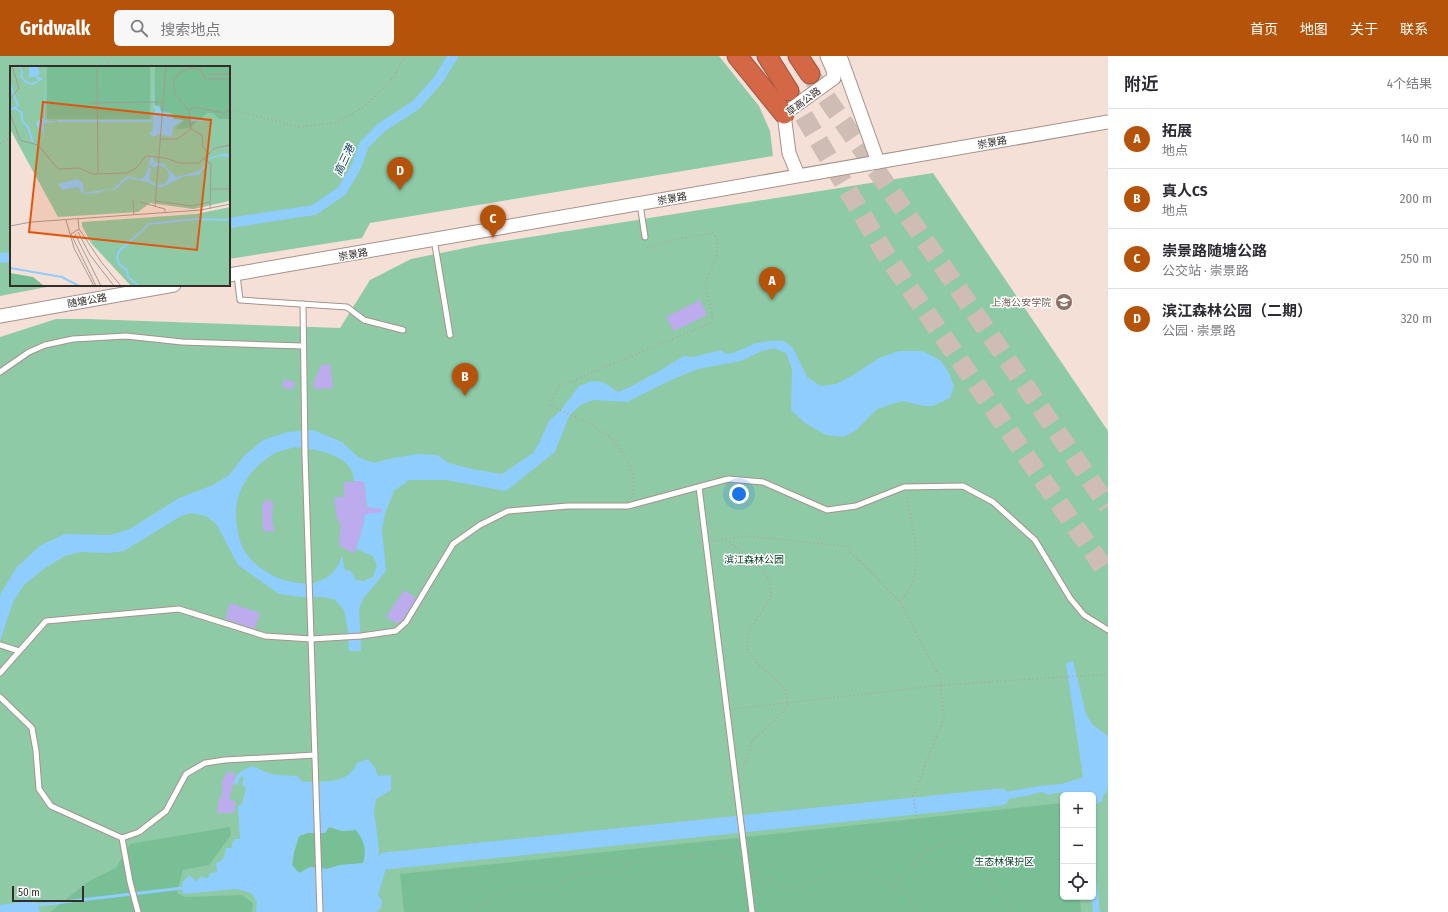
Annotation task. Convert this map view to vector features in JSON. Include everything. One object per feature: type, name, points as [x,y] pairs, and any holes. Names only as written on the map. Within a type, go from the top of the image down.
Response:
[{"type":"highway","points":[[737,56],[784,114]]},
{"type":"highway","points":[[767,56],[790,91]]},
{"type":"highway","points":[[798,56],[810,74]]},
{"type":"street","points":[[827,56],[833,70],[834,78]]},
{"type":"street","points":[[840,56],[878,162]]},
{"type":"street","name":"草高公路","points":[[798,176],[789,153],[784,114],[834,78],[847,74]]},
{"type":"street","name":"崇景路","points":[[233,275],[1108,122]]},
{"type":"street","name":"随塘公路","points":[[0,316],[168,286]]},
{"type":"lane","points":[[640,204],[645,237]]},
{"type":"lane","points":[[434,239],[450,334]]},
{"type":"lane","points":[[233,275],[240,300],[347,307],[364,320],[403,330]]},
{"type":"lane","points":[[303,304],[304,424],[308,575],[316,755],[320,912]]},
{"type":"lane","points":[[0,372],[29,352],[45,345],[73,339],[126,336],[182,342],[303,346]]},
{"type":"lane","points":[[0,673],[46,621],[179,609],[264,636],[311,639],[361,636],[396,631],[406,622],[453,544],[480,525],[508,511],[568,506],[630,506],[728,479],[763,482],[827,510],[856,506],[904,488],[963,486],[993,502],[1035,540],[1070,598],[1084,615],[1108,630]]},
{"type":"lane","points":[[699,487],[752,912]]},
{"type":"lane","points":[[0,645],[19,652]]},
{"type":"lane","points":[[0,697],[32,728],[36,751],[39,789],[51,806],[122,838],[139,832],[166,811],[186,774],[205,763],[225,760],[316,755]]},
{"type":"lane","points":[[122,838],[137,910]]},
{"type":"path","points":[[106,66],[110,56]]},
{"type":"path","points":[[230,109],[299,127],[336,124],[365,106],[393,78],[405,56]]},
{"type":"path","points":[[0,144],[10,139]]},
{"type":"path","points":[[630,506],[634,482],[622,450],[605,432],[584,420],[550,405],[558,387],[706,325],[713,319],[706,283],[716,258],[718,241],[714,233],[682,238],[647,248]]},
{"type":"path","points":[[900,602],[912,584],[916,556],[913,525],[904,488]]},
{"type":"path","points":[[706,542],[746,536],[845,546],[900,602],[940,678],[941,685],[944,718],[912,796],[926,851]]},
{"type":"path","points":[[725,539],[741,551],[770,581],[771,597],[748,632],[747,648],[758,664],[785,688],[788,703],[784,711],[752,741],[748,757],[735,778]]},
{"type":"path","points":[[727,710],[941,685],[1108,674]]},
{"type":"path","points":[[893,885],[926,851],[953,839],[970,844],[995,889],[1014,912]]},
{"type":"path","points":[[472,912],[494,896],[514,889],[541,889],[554,886],[581,874],[602,870],[618,870],[636,861],[700,856],[736,861],[782,886],[799,888],[823,877],[872,876],[905,890],[920,912]]},
{"type":"green space","points":[[0,56],[719,56],[759,106],[770,131],[773,156],[370,223],[362,238],[230,259],[230,66],[10,66],[10,286],[52,286],[0,296]]},
{"type":"green space","name":"滨江森林公园","points":[[933,173],[1108,431],[1108,912],[0,912],[0,337],[56,319],[340,328],[370,280],[411,259],[480,245]]},
{"type":"green space","name":"生态林保护区","points":[[1060,803],[1060,900],[1080,900],[1081,912],[404,912],[400,874]]},
{"type":"green space","points":[[230,827],[231,835],[209,865],[183,870],[177,893],[185,897],[242,895],[253,903],[252,912],[50,912],[89,881],[116,868],[130,844]]},
{"type":"green space","points":[[329,827],[342,831],[356,830],[364,846],[365,854],[363,863],[340,865],[327,869],[310,867],[299,873],[292,865],[299,836],[307,833],[325,833]]},
{"type":"water","points":[[784,341],[793,348],[807,377],[821,386],[836,384],[855,374],[879,358],[899,351],[922,351],[940,360],[948,371],[954,386],[950,398],[933,406],[924,406],[902,401],[877,409],[855,431],[843,437],[826,435],[805,423],[791,410],[792,369],[786,353],[774,348],[762,351],[741,361],[698,369],[671,380],[627,402],[594,400],[582,404],[571,414],[568,419],[555,452],[506,491],[446,480],[409,480],[394,491],[385,514],[382,529],[386,571],[363,599],[359,609],[361,651],[349,651],[348,631],[344,610],[334,599],[279,594],[238,565],[217,525],[206,516],[191,513],[181,516],[124,551],[109,553],[81,552],[65,556],[45,568],[24,585],[13,602],[0,641],[1,593],[17,567],[41,545],[65,534],[110,535],[130,529],[179,498],[213,485],[229,475],[244,456],[263,440],[288,432],[313,430],[342,442],[358,457],[374,463],[417,454],[437,455],[449,463],[472,469],[502,474],[533,453],[549,421],[561,410],[579,386],[592,381],[603,382],[618,392],[628,388],[684,356],[693,357],[721,350],[726,354],[733,353],[756,343]],"holes":[[[295,447],[319,451],[335,456],[343,460],[348,466],[354,477],[354,481],[363,481],[365,486],[367,507],[370,508],[365,514],[356,549],[373,556],[377,566],[373,577],[363,581],[356,580],[351,571],[345,570],[342,556],[335,570],[324,579],[311,583],[297,583],[268,573],[255,564],[244,550],[239,538],[236,515],[237,504],[244,483],[250,474],[267,458],[277,452]]]},
{"type":"water","points":[[1073,661],[1086,714],[1092,724],[1108,736],[1108,790],[1103,796],[1102,801],[1096,804],[1096,792],[1060,792],[1048,795],[1042,792],[1001,800],[1000,793],[1061,784],[1083,777],[1066,663]]},
{"type":"water","points":[[368,759],[375,768],[378,776],[391,775],[391,790],[376,799],[374,811],[379,849],[378,859],[385,861],[385,872],[378,895],[382,901],[381,908],[376,912],[256,912],[257,902],[251,893],[236,889],[183,894],[182,883],[189,875],[197,882],[201,876],[208,878],[210,873],[217,872],[216,863],[219,862],[225,855],[226,848],[232,848],[232,843],[235,839],[240,839],[238,806],[242,804],[246,788],[242,784],[244,778],[241,776],[237,785],[233,784],[240,772],[253,766],[265,772],[297,776],[303,782],[327,781],[348,775],[357,763]],"holes":[[[329,827],[342,831],[356,830],[359,834],[365,850],[363,863],[340,865],[327,869],[310,867],[299,873],[292,865],[299,836],[307,833],[325,833]]]},
{"type":"water","points":[[1096,875],[1100,912],[1093,912],[1092,900],[1096,900]]},
{"type":"water","points":[[36,900],[40,912],[0,912],[0,905]]},
{"type":"building","points":[[700,300],[707,315],[674,331],[666,317]]},
{"type":"building","points":[[330,364],[333,388],[314,389],[313,384],[321,365]]},
{"type":"building","points":[[284,379],[295,382],[293,390],[282,387]]},
{"type":"building","points":[[363,481],[366,494],[366,507],[382,509],[382,512],[365,514],[354,554],[339,545],[341,523],[337,520],[334,497],[344,497],[344,482]]},
{"type":"building","points":[[265,500],[273,501],[272,522],[275,531],[263,531],[262,503],[265,503]]},
{"type":"building","points":[[404,590],[416,598],[403,619],[398,624],[386,617]]},
{"type":"building","points":[[230,603],[260,613],[255,629],[225,619]]},
{"type":"building","points":[[227,771],[236,774],[229,800],[236,801],[234,813],[217,813],[219,798],[221,798],[223,786],[221,785]]},
{"type":"waterway","name":"高三港","points":[[230,223],[314,210],[342,191],[356,167],[364,145],[382,127],[416,105],[439,79],[453,56]]},
{"type":"waterway","name":"高三港","points":[[0,258],[10,257]]},
{"type":"waterway","points":[[385,861],[1001,797]]},
{"type":"waterway","points":[[38,905],[183,888]]},
{"type":"tunnel","points":[[810,74],[1108,506]]},
{"type":"tunnel","points":[[789,91],[885,253],[1108,574]]},
{"type":"place","name":"滨江森林公园（二期）","points":[[400,190]]},
{"type":"place","name":"崇景路随塘公路","points":[[493,238]]},
{"type":"place","name":"拓展","points":[[772,300]]},
{"type":"place","name":"上海公安学院","points":[[1064,302]]},
{"type":"place","name":"真人CS","points":[[465,396]]}]
